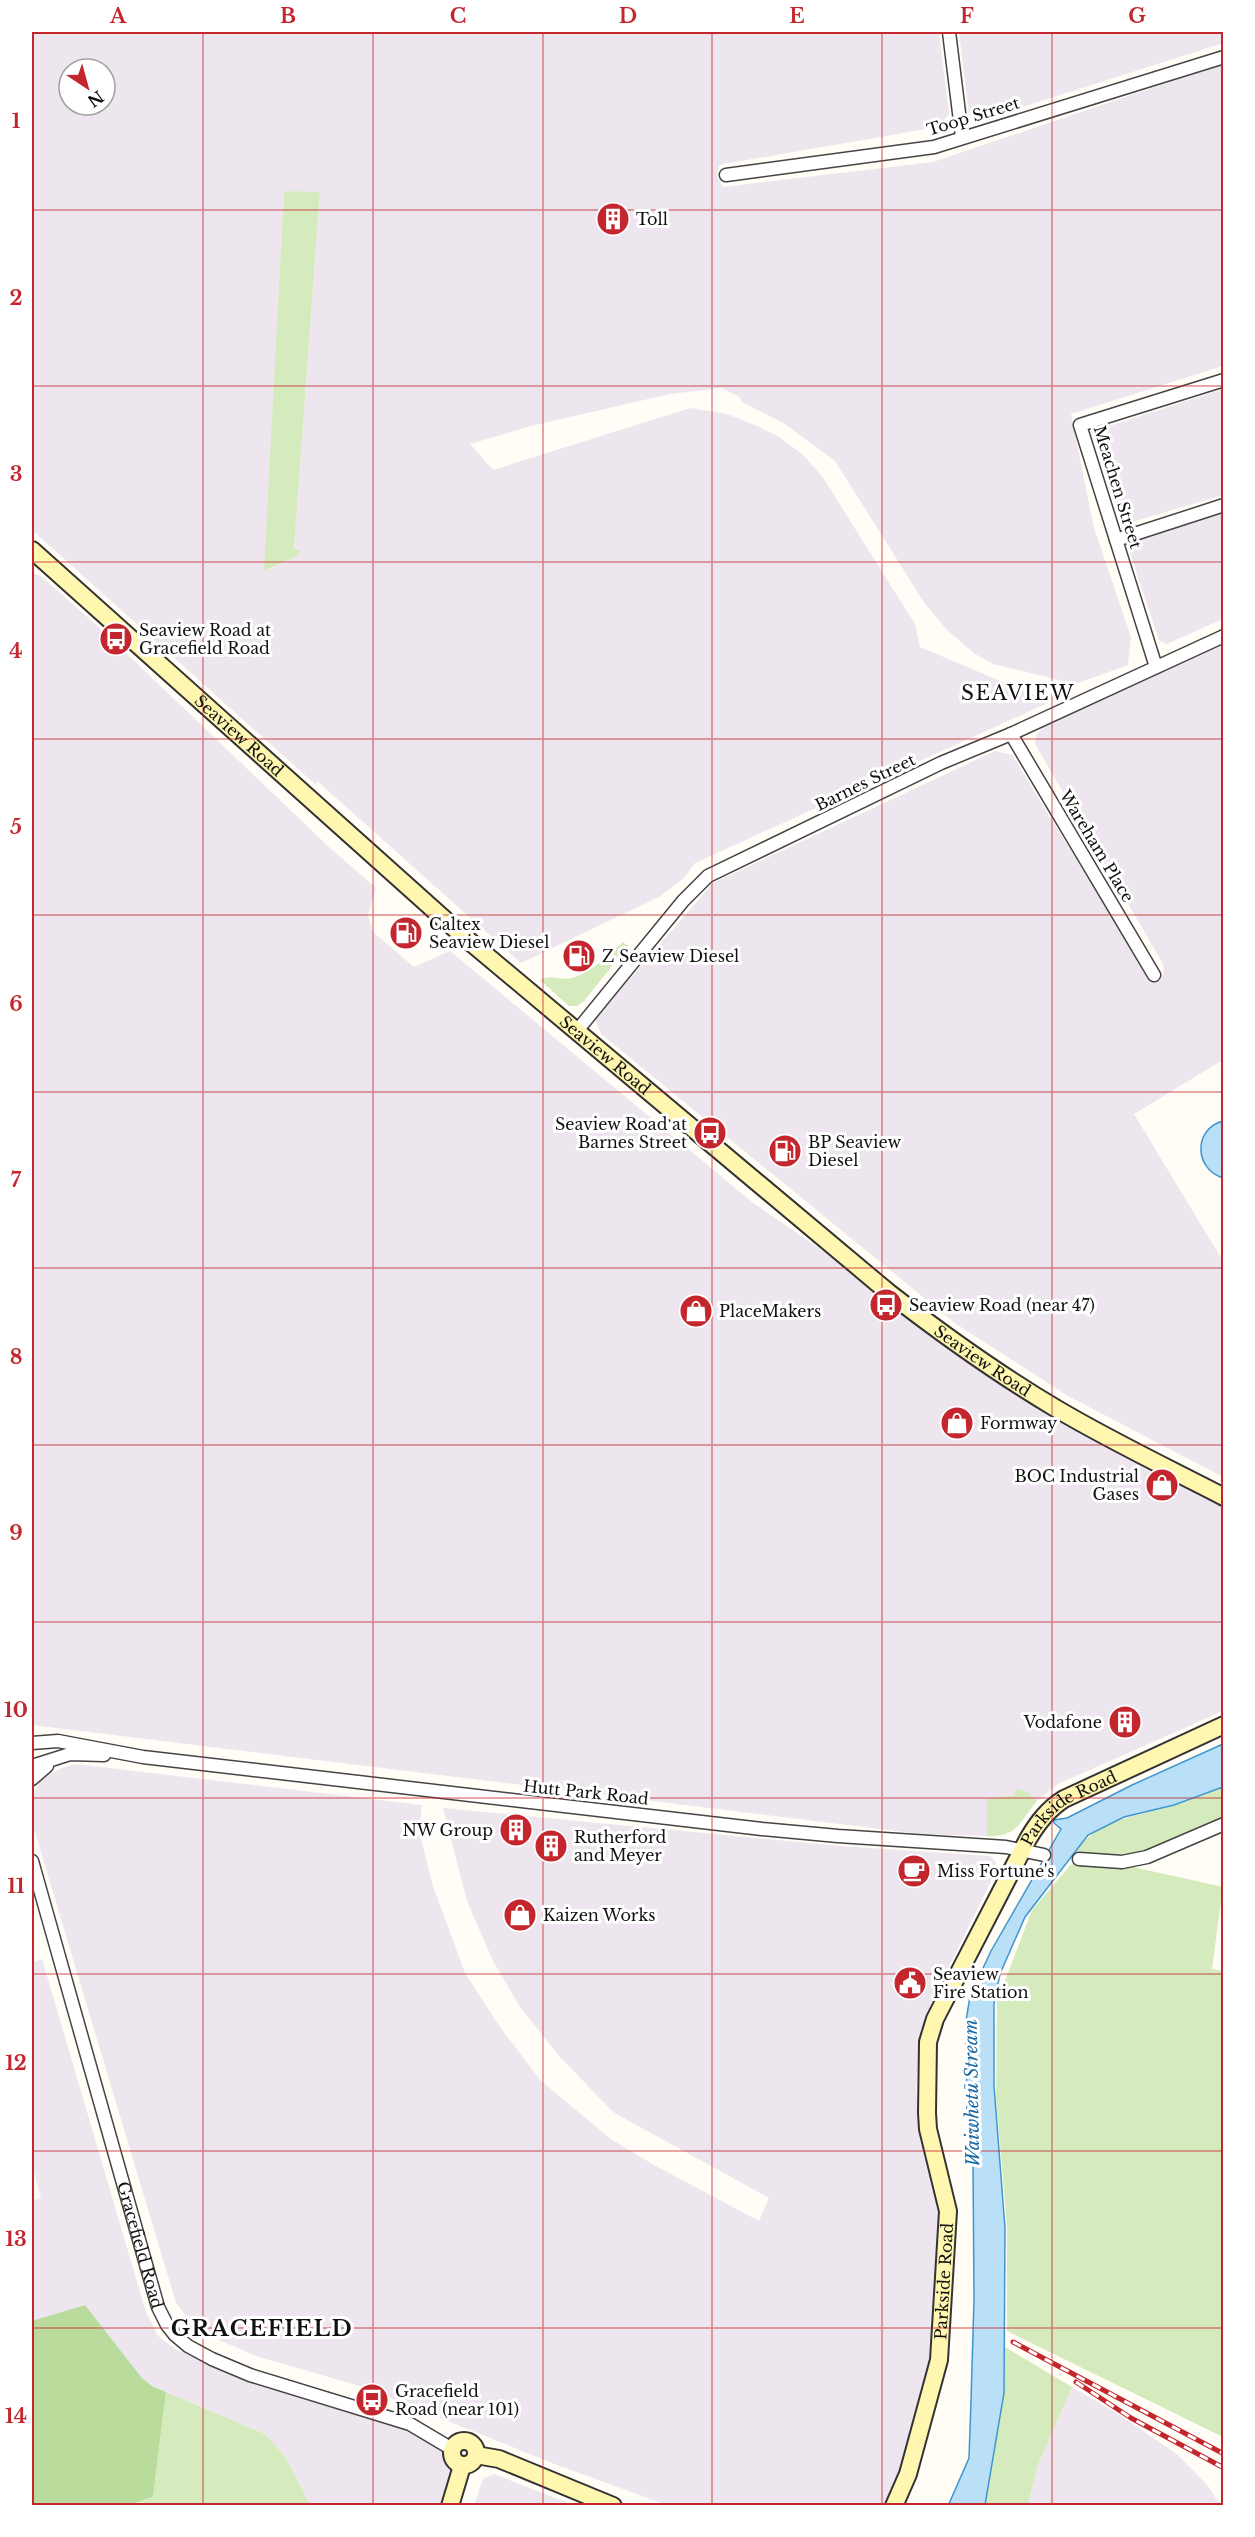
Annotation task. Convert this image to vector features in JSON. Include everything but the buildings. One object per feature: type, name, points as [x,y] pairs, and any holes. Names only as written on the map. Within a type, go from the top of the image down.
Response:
[{"type":"main road","name":"Seaview Road","points":[[32,550],[445,919],[576,1032],[879,1285],[945,1336],[1057,1409],[1224,1497]]},
{"type":"main road","name":"Parkside Road","points":[[894,2505],[908,2474],[939,2360],[948,2211],[928,2129],[928,2042],[935,2019],[1038,1821],[1064,1799],[1224,1725]]},
{"type":"main road","points":[[467,2441],[474,2447],[476,2455],[471,2463],[462,2466],[452,2458],[452,2449],[458,2442],[467,2441]]},
{"type":"main road","points":[[476,2455],[499,2459],[613,2505]]},
{"type":"main road","points":[[450,2505],[462,2466]]},
{"type":"street","points":[[949,32],[962,137]]},
{"type":"street","name":"Toop Street","points":[[726,175],[934,147],[1224,57]]},
{"type":"street","name":"Meachen Street","points":[[1156,667],[1080,425],[1224,380]]},
{"type":"street","points":[[1116,540],[1224,505]]},
{"type":"street","name":"Barnes Street","points":[[576,1032],[683,901],[708,876],[941,763],[1011,735],[1224,636]]},
{"type":"street","name":"Wareham Place","points":[[1011,735],[1154,975]]},
{"type":"street","name":"Hutt Park Road","points":[[32,1737],[126,1754],[762,1829],[1006,1847],[1044,1855]]},
{"type":"street","name":"Hutt Park Road","points":[[32,1743],[46,1740]]},
{"type":"street","name":"Hutt Park Road","points":[[32,1766],[70,1754],[126,1754]]},
{"type":"street","points":[[32,1779],[58,1758]]},
{"type":"street","points":[[1079,1859],[1122,1862],[1148,1857],[1224,1824]]},
{"type":"street","name":"Gracefield Road","points":[[32,1861],[156,2299],[167,2325],[188,2346],[230,2367],[410,2424],[452,2449]]},
{"type":"shaded area","points":[[32,32],[939,32],[949,114],[938,127],[724,164],[719,166],[717,176],[723,187],[933,162],[1223,64],[1223,366],[1071,414],[1094,528],[1131,637],[1128,665],[1076,684],[993,664],[975,654],[948,631],[925,604],[835,461],[785,424],[742,402],[740,397],[721,388],[670,394],[531,426],[470,444],[493,470],[690,408],[727,414],[757,426],[779,437],[802,454],[822,476],[915,624],[920,647],[1050,702],[695,863],[684,878],[659,897],[521,963],[317,781],[316,785],[32,530]],"holes":[[[284,191],[320,193],[294,549],[297,556],[265,571]]]},
{"type":"shaded area","points":[[959,32],[1223,32],[1224,43],[978,121],[969,115]]},
{"type":"shaded area","points":[[1223,389],[1223,495],[1132,522],[1121,519],[1096,436],[1100,429]]},
{"type":"shaded area","points":[[1223,508],[1223,619],[1167,644],[1162,642],[1159,640],[1128,547],[1132,538]]},
{"type":"shaded area","points":[[32,573],[41,576],[102,630],[330,848],[376,888],[368,915],[373,932],[414,967],[450,951],[752,1202],[826,1253],[972,1364],[1223,1504],[1223,1711],[1058,1784],[1037,1801],[1029,1793],[988,1799],[987,1836],[921,1834],[32,1725]]},
{"type":"shaded area","points":[[1223,645],[1223,1060],[1134,1114],[1223,1261],[1223,1477],[1068,1396],[956,1324],[601,1034],[595,1019],[713,883],[995,751],[1012,755],[1149,978],[1160,980],[1164,972],[1163,964],[1035,744],[1036,736],[1042,728]]},
{"type":"shaded area","points":[[76,1764],[422,1805],[419,1830],[433,1886],[465,1973],[502,2030],[541,2081],[611,2139],[654,2165],[759,2221],[769,2198],[613,2112],[560,2057],[520,2007],[493,1961],[467,1901],[443,1808],[841,1846],[990,1856],[996,1862],[994,1875],[925,2016],[921,2037],[916,2087],[922,2141],[939,2214],[935,2354],[904,2472],[885,2505],[667,2505],[557,2465],[363,2387],[256,2356],[203,2333],[194,2326],[176,2303],[32,1822],[32,1797],[41,1780],[59,1769]]},
{"type":"shaded area","points":[[42,1959],[146,2312],[158,2336],[175,2349],[216,2365],[402,2423],[442,2447],[451,2474],[447,2505],[310,2505],[285,2456],[265,2434],[152,2386],[141,2377],[37,2321],[32,2321],[32,2201],[41,2198],[32,2164],[32,1962]]},
{"type":"shaded area","points":[[1072,2387],[1123,2417],[1178,2455],[1208,2486],[1220,2505],[1028,2506],[1038,2465]]},
{"type":"shaded area","points":[[494,2474],[573,2505],[474,2505],[483,2479]]},
{"type":"green space","points":[[284,191],[320,192],[294,549],[301,550],[297,556],[264,571]]},
{"type":"green space","points":[[623,942],[628,946],[584,1001],[577,1006],[569,1006],[540,980],[568,979],[580,975]]},
{"type":"green space","points":[[1223,1787],[1223,1817],[1146,1851],[1120,1856],[1074,1852],[1096,1831],[1108,1825],[1181,1803]]},
{"type":"green space","points":[[1017,1788],[1029,1793],[1037,1801],[1012,1831],[997,1836],[987,1836],[987,1799],[1014,1795]]},
{"type":"green space","points":[[1074,1861],[1133,1867],[1223,1887],[1212,1969],[1224,1971],[1223,2437],[1007,2331],[1007,2226],[996,2098],[997,2002],[1032,1910]]},
{"type":"green space","points":[[85,2305],[141,2377],[152,2386],[166,2392],[153,2497],[130,2505],[32,2505],[32,2321]]},
{"type":"green space","points":[[1005,2347],[1072,2387],[1038,2465],[1028,2505],[985,2506],[1004,2393]]},
{"type":"green space","points":[[166,2392],[265,2434],[285,2456],[310,2505],[130,2506],[153,2497]]},
{"type":"water","points":[[1223,1121],[1223,1178],[1213,1173],[1207,1166],[1202,1158],[1201,1149],[1206,1132],[1213,1125]]},
{"type":"water","name":"Waiwhetū Stream","points":[[1223,1744],[1223,1787],[1174,1805],[1124,1817],[1088,1835],[1025,1917],[1000,1974],[994,2003],[994,2086],[1005,2228],[1004,2393],[985,2505],[948,2506],[969,2458],[974,2299],[973,2163],[967,2129],[966,2021],[970,1996],[991,1951],[1061,1829],[1054,1823],[1054,1820],[1067,1818],[1132,1785]]},
{"type":"railway","points":[[1013,2342],[1224,2454]]},
{"type":"railway","points":[[1076,2382],[1131,2418],[1224,2468]]},
{"type":"place","name":"Toll","points":[[613,219]]},
{"type":"place","name":"Seaview Road at Gracefield Road","points":[[116,639]]},
{"type":"place","name":"Caltex Seaview Diesel","points":[[406,933]]},
{"type":"place","name":"Z Seaview Diesel","points":[[579,956]]},
{"type":"place","name":"Seaview Road at Barnes Street","points":[[710,1133]]},
{"type":"place","name":"BP Seaview Diesel","points":[[785,1151]]},
{"type":"place","name":"Seaview Road (near 47)","points":[[886,1305]]},
{"type":"place","name":"PlaceMakers","points":[[696,1311]]},
{"type":"place","name":"Formway","points":[[957,1423]]},
{"type":"place","name":"BOC Industrial Gases","points":[[1162,1485]]},
{"type":"place","name":"Vodafone","points":[[1125,1722]]},
{"type":"place","name":"NW Group","points":[[516,1830]]},
{"type":"place","name":"Rutherford and Meyer","points":[[551,1846]]},
{"type":"place","name":"Miss Fortune's","points":[[914,1871]]},
{"type":"place","name":"Kaizen Works","points":[[520,1915]]},
{"type":"place","name":"Seaview Fire Station","points":[[910,1983]]},
{"type":"place","name":"Gracefield Road (near 101)","points":[[372,2400]]},
{"type":"district","name":"SEAVIEW","points":[[1018,693]]},
{"type":"district","name":"GRACEFIELD","points":[[262,2328]]}]
